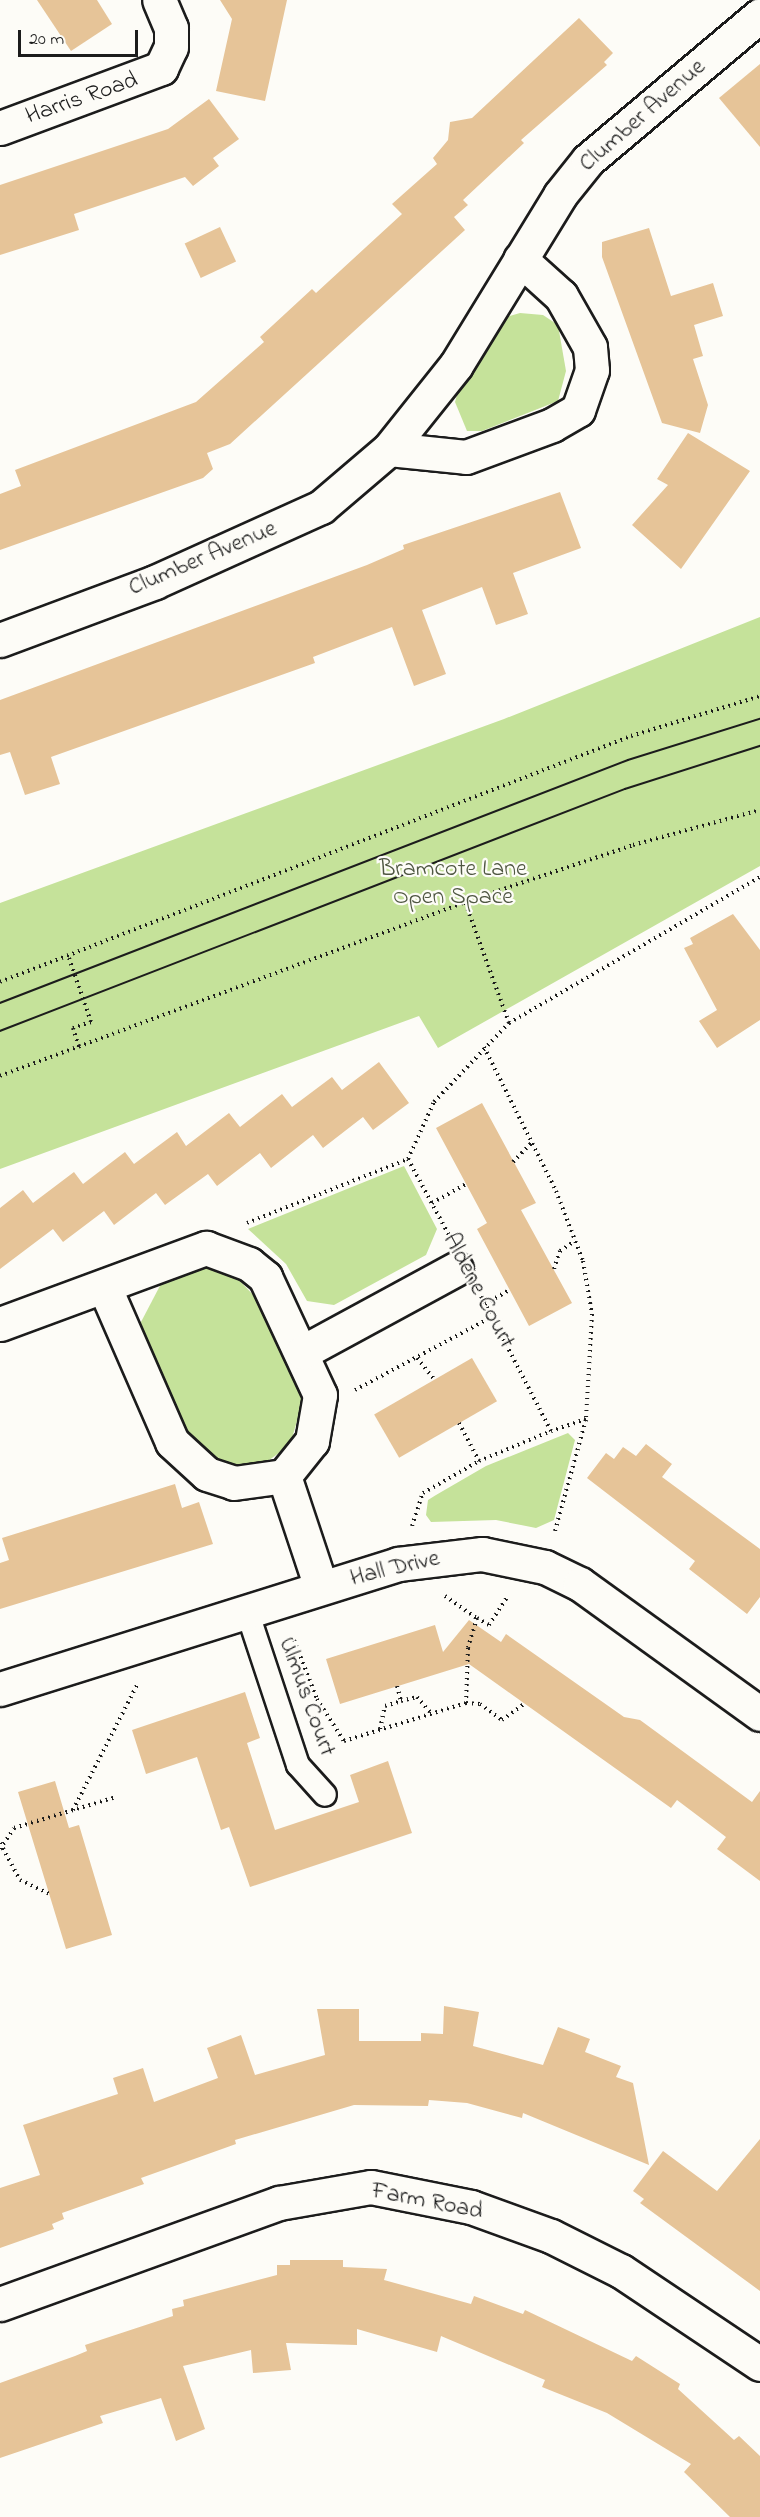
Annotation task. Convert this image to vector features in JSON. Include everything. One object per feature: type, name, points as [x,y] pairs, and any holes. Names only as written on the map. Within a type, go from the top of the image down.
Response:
[{"type":"street","name":"Harris Road","points":[[0,128],[160,68],[171,48],[171,28],[159,0]]},
{"type":"street","name":"Clumber Avenue","points":[[0,639],[155,582],[321,507],[389,449],[456,365],[520,259],[588,160],[760,15]]},
{"type":"street","points":[[389,449],[466,457],[552,426],[578,410],[592,370],[590,347],[561,296],[520,259]]},
{"type":"street","points":[[0,1324],[206,1248],[228,1253],[264,1277],[303,1352],[320,1409],[312,1441],[284,1476],[234,1483],[186,1459],[160,1422],[104,1286]]},
{"type":"street","name":"Aldene Court","points":[[303,1352],[461,1266]]},
{"type":"street","points":[[284,1476],[321,1587]]},
{"type":"street","name":"Hall Drive","points":[[0,1689],[402,1563],[482,1554],[545,1568],[606,1602],[760,1714]]},
{"type":"street","name":"Farm Road","points":[[0,2304],[279,2203],[370,2187],[471,2207],[551,2236],[621,2271],[760,2364]]},
{"type":"lane","name":"Ulmus Court","points":[[247,1611],[298,1766],[325,1795]]},
{"type":"path","points":[[0,982],[69,958],[632,736],[760,696]]},
{"type":"path","points":[[0,1077],[465,903],[633,845],[760,810]]},
{"type":"path","points":[[206,1248],[235,1228],[408,1159],[434,1102],[509,1023],[760,877]]},
{"type":"path","points":[[465,903],[509,1023]]},
{"type":"path","points":[[69,958],[91,1022],[73,1028],[79,1047]]},
{"type":"path","points":[[484,1047],[531,1142],[575,1241],[592,1314],[586,1419],[545,1568]]},
{"type":"path","points":[[513,1162],[531,1142]]},
{"type":"path","name":"Aldene Court","points":[[408,1159],[432,1203],[461,1266],[485,1304],[551,1431]]},
{"type":"path","points":[[432,1203],[466,1184]]},
{"type":"path","points":[[554,1269],[560,1251],[575,1241]]},
{"type":"path","points":[[485,1304],[509,1290]]},
{"type":"path","points":[[320,1409],[492,1317]]},
{"type":"path","points":[[417,1358],[434,1379]]},
{"type":"path","points":[[466,1703],[468,1648],[477,1618],[402,1563],[416,1503],[423,1493],[479,1461],[586,1419]]},
{"type":"path","points":[[459,1423],[479,1461]]},
{"type":"path","points":[[278,1601],[317,1699],[344,1741],[466,1703],[480,1704],[502,1720],[524,1704]]},
{"type":"path","points":[[73,1810],[140,1679],[131,1647]]},
{"type":"path","points":[[397,1686],[401,1701]]},
{"type":"path","points":[[379,1730],[385,1706],[401,1701],[417,1697],[432,1714]]},
{"type":"path","points":[[50,1894],[20,1880],[1,1846],[14,1828],[116,1797]]},
{"type":"green space","points":[[520,313],[543,315],[558,325],[566,371],[558,401],[482,431],[467,431],[455,402],[459,388],[506,317]]},
{"type":"green space","name":"Bramcote Lane Open Space","points":[[760,617],[760,866],[438,1048],[419,1016],[0,1169],[0,903],[504,719]]},
{"type":"green space","points":[[404,1166],[437,1229],[426,1255],[334,1305],[307,1301],[286,1264],[248,1229]]},
{"type":"green space","points":[[216,1266],[234,1275],[260,1302],[304,1397],[290,1445],[265,1463],[248,1467],[207,1459],[187,1443],[143,1346],[141,1322],[163,1280],[189,1267]]},
{"type":"green space","points":[[568,1433],[575,1440],[554,1520],[536,1528],[496,1520],[431,1522],[426,1515],[428,1500],[486,1466]]},
{"type":"building","points":[[37,0],[97,0],[112,24],[71,51]]},
{"type":"building","points":[[220,0],[287,0],[265,101],[216,91],[232,19]]},
{"type":"building","points":[[579,18],[613,53],[604,62],[607,65],[521,140],[524,143],[463,200],[468,205],[454,217],[465,230],[230,444],[207,453],[213,469],[203,478],[0,550],[0,494],[21,486],[15,470],[196,402],[264,342],[260,337],[312,289],[316,293],[402,214],[392,204],[437,164],[433,158],[448,140],[450,122],[472,118]]},
{"type":"building","points":[[760,64],[760,147],[719,98]]},
{"type":"building","points":[[209,99],[239,139],[213,158],[219,166],[193,186],[185,177],[74,214],[79,230],[0,255],[0,185],[168,129]]},
{"type":"building","points":[[220,227],[236,261],[201,278],[185,243]]},
{"type":"building","points":[[649,228],[671,296],[713,283],[723,316],[694,325],[703,356],[693,359],[708,405],[700,433],[662,423],[602,257],[602,242]]},
{"type":"building","points":[[688,433],[750,471],[681,569],[632,525],[668,485],[657,479]]},
{"type":"building","points":[[560,492],[581,548],[513,573],[528,614],[496,625],[482,587],[422,610],[446,674],[414,686],[392,627],[313,657],[315,663],[51,757],[60,784],[25,795],[10,752],[0,755],[0,700],[367,565],[404,549],[403,545]]},
{"type":"building","points":[[733,914],[760,950],[760,1020],[717,1048],[699,1021],[717,1010],[684,948],[693,944],[690,938]]},
{"type":"building","points":[[379,1062],[409,1103],[373,1130],[363,1117],[323,1148],[313,1135],[271,1168],[260,1153],[217,1186],[208,1174],[165,1205],[156,1193],[114,1225],[104,1211],[63,1242],[53,1229],[0,1269],[0,1208],[23,1190],[33,1203],[74,1172],[83,1184],[125,1152],[134,1164],[177,1132],[186,1146],[229,1113],[240,1127],[282,1094],[292,1107],[332,1077],[342,1090]]},
{"type":"building","points":[[482,1103],[536,1203],[521,1210],[572,1303],[529,1326],[477,1229],[487,1223],[436,1128]]},
{"type":"building","points":[[472,1358],[497,1401],[399,1458],[374,1414]]},
{"type":"building","points":[[646,1444],[672,1464],[662,1477],[760,1549],[760,1597],[747,1614],[689,1569],[695,1561],[587,1478],[606,1453],[614,1459],[623,1447],[636,1456]]},
{"type":"building","points":[[175,1484],[182,1508],[199,1502],[213,1544],[0,1609],[0,1563],[9,1560],[2,1538]]},
{"type":"building","points":[[469,1620],[501,1642],[506,1634],[624,1717],[640,1720],[752,1802],[760,1791],[760,1881],[717,1849],[726,1837],[677,1800],[671,1808],[469,1664],[340,1704],[326,1659],[435,1625],[443,1652]]},
{"type":"building","points":[[245,1692],[260,1738],[247,1743],[275,1830],[359,1802],[350,1775],[388,1761],[412,1833],[250,1887],[229,1827],[221,1830],[197,1757],[146,1774],[132,1730]]},
{"type":"building","points":[[55,1781],[69,1828],[79,1825],[112,1935],[66,1949],[18,1792]]},
{"type":"building","points":[[444,2006],[479,2012],[473,2046],[543,2065],[558,2027],[590,2039],[585,2052],[621,2066],[616,2077],[633,2083],[649,2165],[523,2113],[522,2118],[467,2103],[429,2100],[428,2106],[354,2105],[235,2140],[236,2144],[141,2178],[144,2184],[62,2213],[64,2219],[52,2224],[54,2229],[0,2248],[0,2188],[40,2175],[23,2125],[118,2094],[113,2078],[143,2068],[154,2102],[218,2078],[207,2048],[241,2035],[255,2075],[325,2055],[317,2009],[359,2009],[359,2041],[421,2041],[421,2033],[443,2034]]},
{"type":"building","points":[[760,2139],[760,2291],[640,2203],[644,2199],[633,2191],[663,2151],[717,2191]]},
{"type":"building","points":[[290,2260],[343,2260],[343,2267],[387,2269],[384,2280],[471,2304],[474,2296],[523,2314],[525,2310],[632,2361],[636,2356],[680,2384],[678,2389],[734,2440],[739,2436],[760,2456],[760,2517],[730,2517],[684,2472],[691,2464],[607,2413],[542,2387],[545,2380],[441,2336],[437,2352],[357,2329],[357,2345],[286,2343],[291,2370],[253,2373],[251,2350],[183,2366],[205,2429],[176,2441],[161,2398],[100,2416],[103,2423],[0,2458],[0,2383],[87,2351],[85,2345],[173,2316],[172,2309],[184,2306],[183,2300],[277,2275],[277,2265],[290,2265]]},
{"type":"tram line","points":[[0,1003],[628,760],[760,719]]},
{"type":"tram line","points":[[0,1031],[625,789],[760,746]]}]
